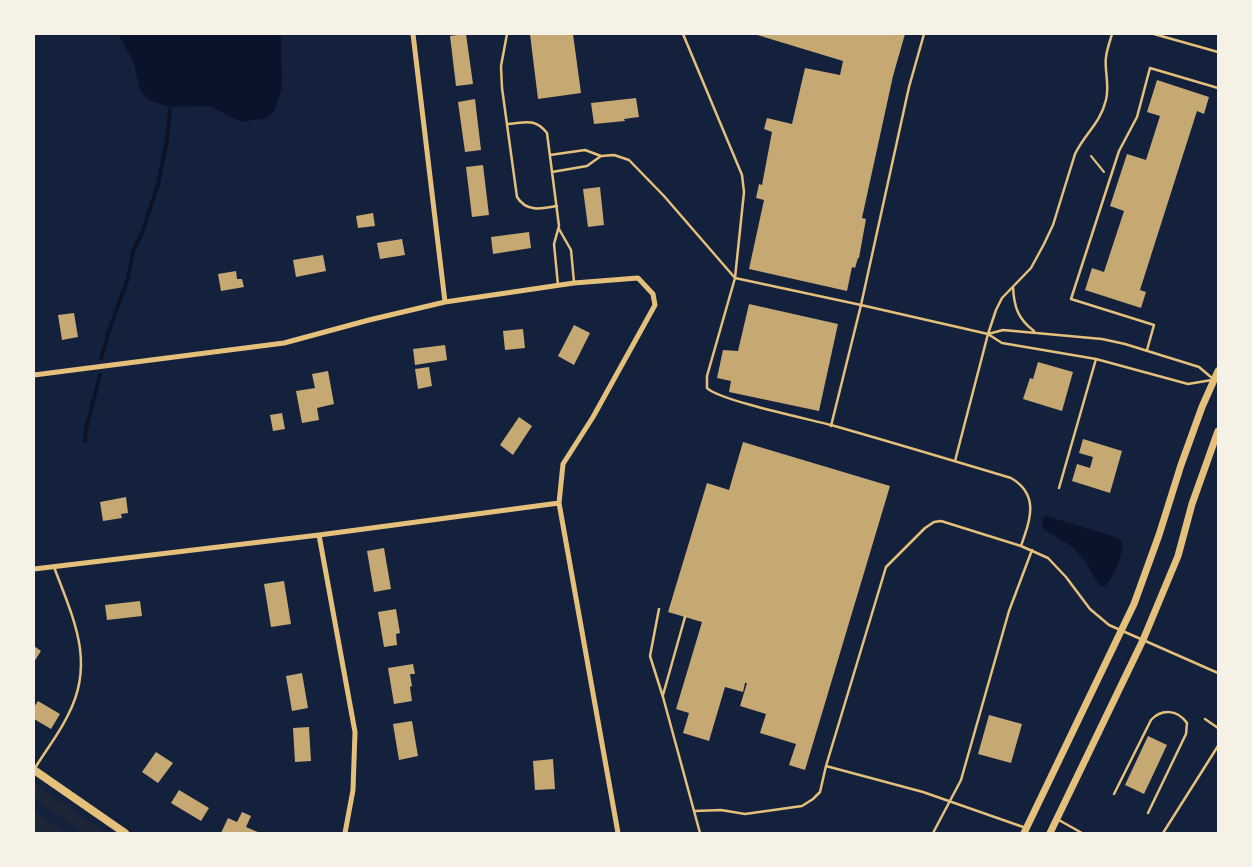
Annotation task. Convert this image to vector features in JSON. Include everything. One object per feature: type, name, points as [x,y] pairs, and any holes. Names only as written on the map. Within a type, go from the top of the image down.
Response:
[{"type":"main road","points":[[1025,831],[1134,604],[1159,535],[1181,465],[1202,407],[1217,380],[1218,371]]},
{"type":"main road","points":[[1050,833],[1143,640],[1178,556],[1192,504],[1218,431]]},
{"type":"main road","points":[[34,770],[126,833]]},
{"type":"street","points":[[413,34],[445,302]]},
{"type":"street","points":[[34,375],[284,343],[445,302],[574,283],[638,278],[653,294],[655,305],[593,417],[563,464],[559,503],[618,833]]},
{"type":"street","points":[[34,569],[319,535],[559,503]]},
{"type":"street","points":[[319,535],[354,732],[353,790],[345,833]]},
{"type":"lane","points":[[507,34],[501,66],[502,88],[517,197],[521,204],[537,209],[557,206]]},
{"type":"lane","points":[[683,34],[742,175],[744,192],[735,278],[707,376],[707,388],[730,399],[1011,478],[1026,490],[1029,500],[1030,519],[1022,546]]},
{"type":"lane","points":[[831,426],[862,304],[909,87],[924,34]]},
{"type":"lane","points":[[955,461],[996,310],[1002,298],[1030,268],[1044,244],[1053,225],[1075,154],[1102,114],[1107,98],[1106,58],[1112,34]]},
{"type":"lane","points":[[1154,34],[1218,52]]},
{"type":"lane","points":[[1147,350],[1154,325],[1071,299],[1118,151],[1137,117],[1150,68],[1218,88]]},
{"type":"lane","points":[[507,124],[532,122],[541,125],[547,133],[559,229],[570,250],[574,283]]},
{"type":"lane","points":[[550,155],[585,150],[601,156],[614,155],[629,160],[640,170],[735,278],[862,304],[988,334],[1002,343],[1096,359],[1188,384],[1217,380]]},
{"type":"lane","points":[[552,172],[587,166],[601,156]]},
{"type":"lane","points":[[558,286],[554,244],[559,229]]},
{"type":"lane","points":[[1013,287],[1017,313],[1024,324],[1035,332]]},
{"type":"lane","points":[[988,334],[1003,330],[1102,339],[1147,350],[1199,367],[1217,380]]},
{"type":"lane","points":[[1059,488],[1096,359]]},
{"type":"lane","points":[[695,811],[721,810],[744,814],[802,806],[820,792],[826,766],[884,574],[890,563],[925,528],[934,522],[941,521],[1022,546],[1048,558],[1094,614],[1109,625],[1218,673]]},
{"type":"lane","points":[[933,833],[961,780],[1010,611],[1032,550]]},
{"type":"lane","points":[[34,770],[68,715],[76,692],[80,670],[81,650],[78,630],[54,567]]},
{"type":"lane","points":[[660,609],[650,656],[663,696],[700,833]]},
{"type":"lane","points":[[663,696],[685,617]]},
{"type":"lane","points":[[1114,794],[1151,720],[1156,714],[1164,711],[1179,716],[1186,724],[1186,734],[1148,813]]},
{"type":"lane","points":[[1205,719],[1218,728]]},
{"type":"lane","points":[[1164,833],[1218,746]]},
{"type":"lane","points":[[826,766],[950,801],[1025,831]]},
{"type":"lane","points":[[1057,819],[1082,833]]},
{"type":"path","points":[[1091,156],[1106,174]]},
{"type":"shaded area","points":[[118,34],[281,34],[282,89],[274,112],[267,118],[241,122],[210,106],[170,107],[150,101],[139,87],[134,63]]},
{"type":"shaded area","points":[[1047,516],[1112,536],[1122,541],[1120,559],[1107,584],[1103,587],[1099,585],[1084,560],[1073,547],[1045,530],[1042,518]]},
{"type":"shaded area","points":[[34,783],[107,833],[83,833],[34,799]]},
{"type":"shaded area","points":[[34,811],[66,833],[34,833]]},
{"type":"building","points":[[466,34],[473,84],[456,86],[450,36]]},
{"type":"building","points":[[530,34],[573,34],[581,93],[538,99]]},
{"type":"building","points":[[754,34],[905,34],[893,76],[862,218],[866,219],[859,258],[855,268],[852,267],[847,291],[749,269],[764,200],[756,198],[759,184],[762,185],[772,132],[764,129],[767,118],[792,124],[805,68],[840,75],[843,61]]},
{"type":"building","points":[[1157,80],[1209,97],[1204,114],[1197,111],[1140,290],[1146,292],[1141,308],[1085,290],[1092,268],[1104,272],[1124,211],[1110,206],[1127,154],[1146,160],[1160,116],[1147,112]]},
{"type":"building","points":[[636,98],[639,117],[624,119],[625,121],[594,124],[591,103]]},
{"type":"building","points":[[475,99],[481,150],[465,152],[458,102]]},
{"type":"building","points":[[483,165],[489,215],[472,217],[466,167]]},
{"type":"building","points":[[600,187],[604,225],[588,227],[583,189]]},
{"type":"building","points":[[373,213],[375,226],[358,228],[356,216]]},
{"type":"building","points":[[529,232],[531,248],[493,254],[491,237]]},
{"type":"building","points":[[402,239],[405,255],[380,259],[377,243]]},
{"type":"building","points":[[323,255],[326,271],[296,277],[293,260]]},
{"type":"building","points":[[236,271],[237,279],[242,279],[244,287],[221,291],[218,274]]},
{"type":"building","points":[[749,304],[838,324],[819,411],[729,392],[731,381],[717,378],[723,350],[738,351]]},
{"type":"building","points":[[74,313],[78,337],[62,340],[58,315]]},
{"type":"building","points":[[574,325],[590,333],[574,365],[558,356]]},
{"type":"building","points":[[523,329],[525,348],[505,350],[503,331]]},
{"type":"building","points":[[445,345],[447,360],[415,365],[413,349]]},
{"type":"building","points":[[1038,362],[1073,372],[1062,411],[1023,399],[1030,378],[1033,379]]},
{"type":"building","points":[[429,367],[432,386],[418,389],[415,369]]},
{"type":"building","points":[[328,371],[334,404],[317,408],[319,420],[302,423],[296,391],[315,388],[312,374]]},
{"type":"building","points":[[282,413],[285,429],[273,431],[270,415]]},
{"type":"building","points":[[519,417],[532,426],[513,455],[500,445]]},
{"type":"building","points":[[1083,439],[1122,451],[1110,493],[1072,481],[1077,464],[1090,468],[1093,457],[1079,453]]},
{"type":"building","points":[[743,442],[890,486],[805,770],[789,765],[796,744],[760,733],[766,714],[740,706],[747,683],[745,683],[743,692],[725,687],[709,741],[683,733],[689,713],[676,709],[702,622],[668,612],[707,483],[729,490]]},
{"type":"building","points":[[126,497],[128,513],[121,514],[122,518],[103,521],[100,502]]},
{"type":"building","points":[[384,548],[391,589],[374,592],[367,551]]},
{"type":"building","points":[[284,581],[291,624],[271,627],[264,584]]},
{"type":"building","points":[[140,601],[142,616],[107,620],[105,605]]},
{"type":"building","points":[[396,609],[400,633],[396,634],[397,645],[384,647],[378,612]]},
{"type":"building","points":[[34,646],[41,651],[34,662]]},
{"type":"building","points":[[413,664],[415,674],[410,674],[412,701],[394,704],[388,668]]},
{"type":"building","points":[[302,673],[308,708],[292,711],[286,676]]},
{"type":"building","points":[[38,701],[60,714],[51,729],[34,719],[34,707]]},
{"type":"building","points":[[989,715],[1022,724],[1011,763],[978,754]]},
{"type":"building","points":[[412,721],[418,756],[399,760],[393,724]]},
{"type":"building","points":[[309,727],[311,761],[295,762],[293,728]]},
{"type":"building","points":[[1148,736],[1167,745],[1144,794],[1125,785]]},
{"type":"building","points":[[156,752],[173,763],[158,783],[142,772]]},
{"type":"building","points":[[553,759],[555,789],[535,790],[533,761]]},
{"type":"building","points":[[179,790],[209,808],[201,821],[171,803]]},
{"type":"building","points":[[242,812],[251,816],[246,827],[260,833],[221,833],[228,818],[237,822]]},
{"type":"waterway","points":[[101,358],[128,278],[133,251],[142,233],[158,184],[167,140],[171,102]]},
{"type":"waterway","points":[[85,441],[86,429],[100,375]]}]
